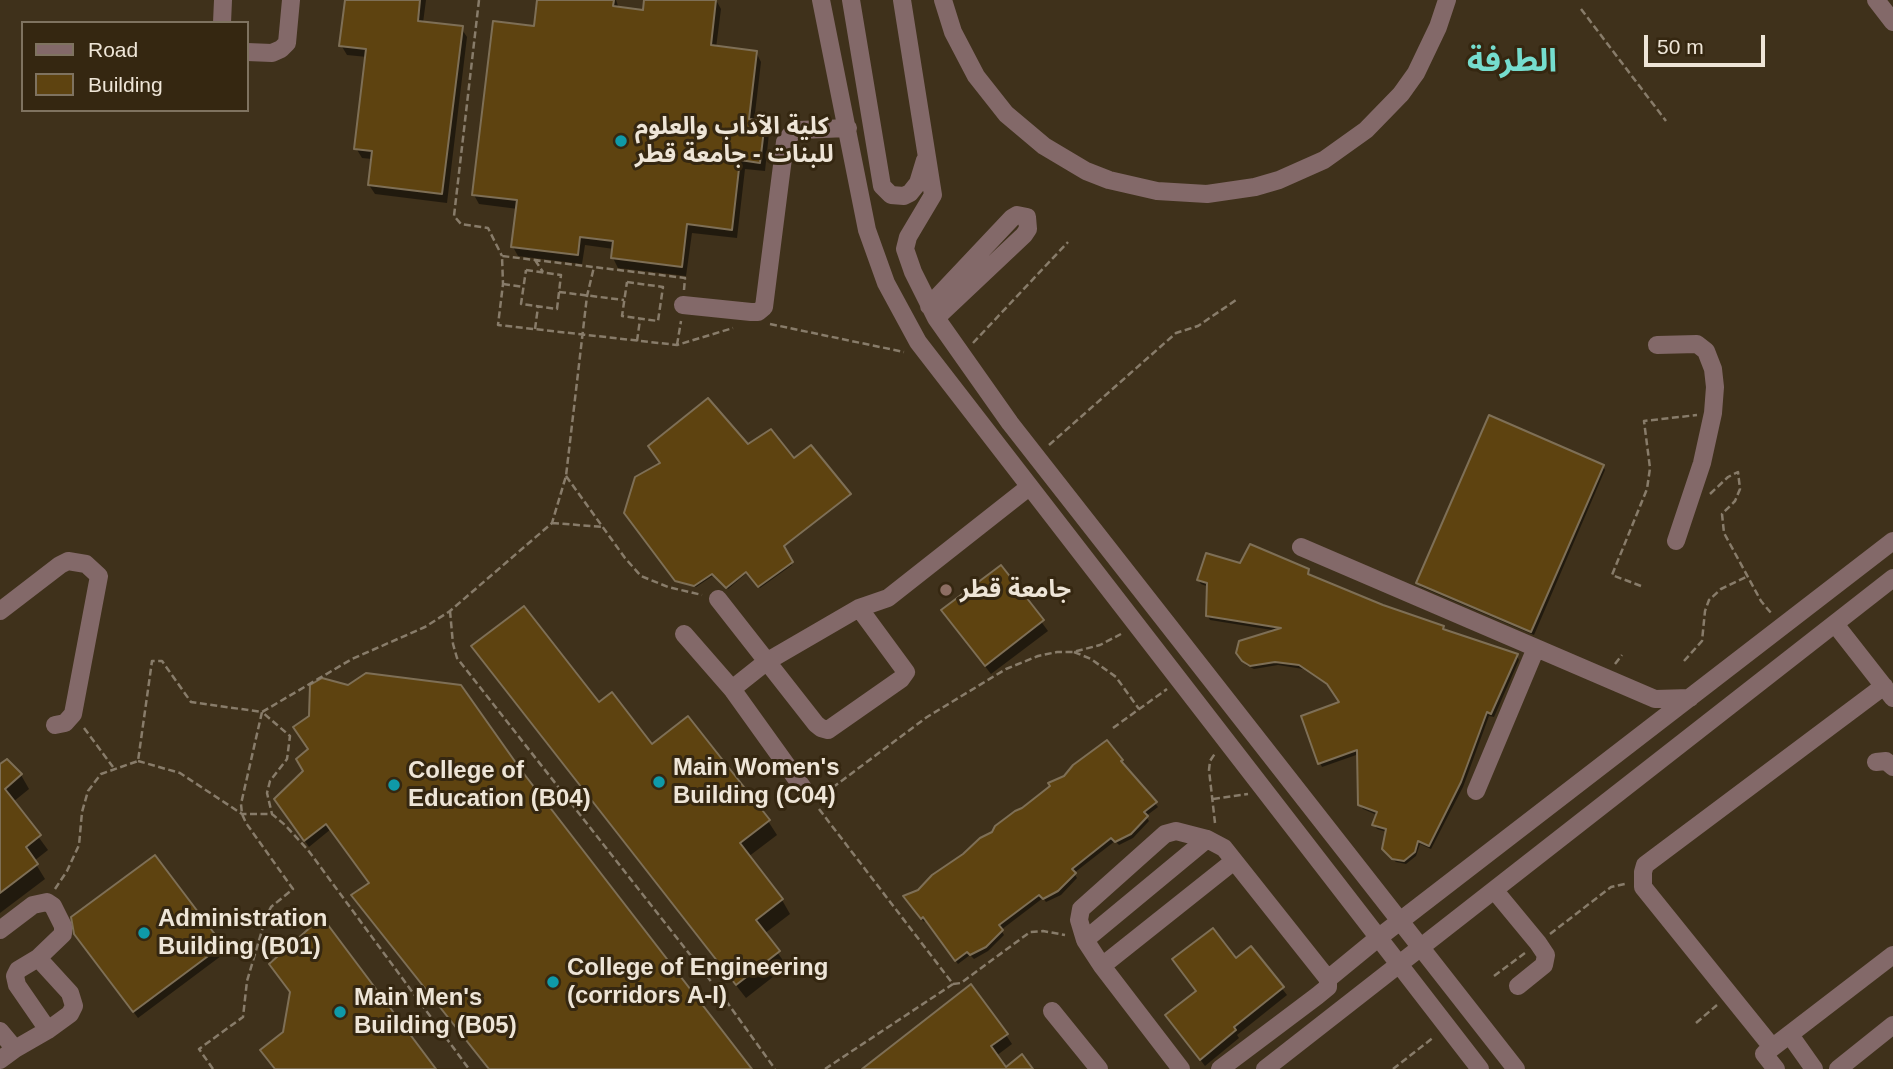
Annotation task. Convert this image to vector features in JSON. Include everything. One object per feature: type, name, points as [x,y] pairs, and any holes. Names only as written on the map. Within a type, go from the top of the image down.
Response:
[{"type":"street","points":[[222,21],[223,0]]},
{"type":"street","points":[[248,52],[272,53],[287,43],[291,0]]},
{"type":"street","points":[[821,0],[867,230],[886,283],[918,342],[1447,1027],[1471,1066]]},
{"type":"street","points":[[851,0],[879,180],[886,191],[891,195],[904,196],[915,189],[926,153]]},
{"type":"street","points":[[902,0],[933,195],[908,237],[905,249],[932,312],[1010,423],[1516,1069]]},
{"type":"street","points":[[943,0],[953,32],[976,76],[998,105],[1024,131],[1065,160],[1086,171],[1133,187],[1182,194],[1231,191],[1279,180],[1324,160],[1346,146],[1384,113],[1416,73],[1438,27],[1447,0]]},
{"type":"street","points":[[1876,0],[1893,22]]},
{"type":"street","points":[[682,305],[751,312],[758,312],[764,307],[785,142],[792,133],[799,130],[848,128]]},
{"type":"street","points":[[1017,215],[1027,217],[1028,229],[1024,235],[932,312],[1012,218],[1017,215]]},
{"type":"street","points":[[1657,345],[1697,344],[1706,351],[1713,369],[1713,413],[1702,463],[1676,541]]},
{"type":"street","points":[[990,437],[1010,423]]},
{"type":"street","points":[[732,689],[766,662],[859,608],[888,598],[1030,487]]},
{"type":"street","points":[[1328,979],[1893,541]]},
{"type":"street","points":[[1301,547],[1655,699],[1690,698]]},
{"type":"street","points":[[0,611],[60,565],[77,561],[93,569],[99,576],[73,714],[65,723],[55,725]]},
{"type":"street","points":[[1265,1069],[1893,578]]},
{"type":"street","points":[[1831,589],[1849,613]]},
{"type":"street","points":[[718,599],[816,724],[828,730],[901,679],[906,672],[859,608]]},
{"type":"street","points":[[1776,1069],[1768,1051],[1731,993],[1643,887],[1642,880],[1645,865],[1888,692],[1830,628],[1807,608]]},
{"type":"street","points":[[684,634],[732,689],[811,798]]},
{"type":"street","points":[[1476,791],[1536,648]]},
{"type":"street","points":[[1600,768],[1619,794]]},
{"type":"street","points":[[1181,1069],[1102,966],[1085,940],[1079,920],[1081,909],[1165,834],[1176,831],[1211,841],[1224,848],[1328,979],[1328,987],[1220,1069]]},
{"type":"street","points":[[1085,940],[1211,841]]},
{"type":"street","points":[[1102,966],[1234,861]]},
{"type":"street","points":[[1495,891],[1546,955],[1544,965],[1518,986]]},
{"type":"street","points":[[0,930],[33,905],[47,902],[63,926],[63,934],[38,958],[18,970],[15,976],[17,985],[48,1030]]},
{"type":"street","points":[[1768,1051],[1893,955]]},
{"type":"street","points":[[0,1060],[70,1014],[74,1006],[70,993],[38,958]]},
{"type":"street","points":[[1426,1000],[1449,983]]},
{"type":"street","points":[[1052,1010],[1099,1069]]},
{"type":"street","points":[[1838,1069],[1893,1025]]},
{"type":"street","points":[[0,1031],[15,1049]]},
{"type":"street","points":[[1266,1035],[1283,1055]]},
{"type":"street","points":[[1790,1035],[1814,1069]]},
{"type":"path","points":[[479,0],[454,216],[461,224],[488,228],[502,256],[503,284],[498,325],[677,345],[744,325]]},
{"type":"path","points":[[1581,9],[1666,121]]},
{"type":"path","points":[[961,356],[1068,242]]},
{"type":"path","points":[[502,256],[685,278],[677,345]]},
{"type":"path","points":[[535,260],[543,272]]},
{"type":"path","points":[[213,1069],[199,1049],[243,1017],[247,981],[265,920],[271,907],[293,889],[242,814],[241,804],[262,712],[352,659],[425,627],[450,611],[552,523],[566,476],[587,296],[594,267]]},
{"type":"path","points":[[526,270],[543,272],[561,275],[557,309],[521,304],[526,270]]},
{"type":"path","points":[[643,284],[644,272]]},
{"type":"path","points":[[627,282],[643,284],[663,287],[658,321],[622,316],[627,282]]},
{"type":"path","points":[[503,284],[523,287]]},
{"type":"path","points":[[559,292],[624,300]]},
{"type":"path","points":[[1037,456],[1176,334],[1198,326],[1236,300]]},
{"type":"path","points":[[535,329],[538,307]]},
{"type":"path","points":[[637,341],[640,319]]},
{"type":"path","points":[[771,324],[905,353]]},
{"type":"path","points":[[1641,586],[1612,575],[1647,489],[1650,468],[1644,421],[1713,413]]},
{"type":"path","points":[[1689,506],[1713,492],[1728,477],[1738,472],[1740,489],[1735,501],[1722,514],[1724,533],[1761,601],[1782,627]]},
{"type":"path","points":[[566,476],[641,576],[668,587],[718,599]]},
{"type":"path","points":[[552,523],[604,527]]},
{"type":"path","points":[[1685,661],[1702,641],[1709,600],[1721,589],[1748,576]]},
{"type":"path","points":[[450,611],[457,658],[724,999],[775,1069]]},
{"type":"path","points":[[953,984],[811,798],[928,717],[1006,669],[1038,656],[1073,652],[1100,645],[1136,625]]},
{"type":"path","points":[[1073,652],[1091,659],[1116,677],[1139,709]]},
{"type":"path","points":[[138,761],[152,661],[162,661],[191,702],[262,712],[290,736],[288,759],[271,781],[268,793],[272,814],[308,850],[469,1069]]},
{"type":"path","points":[[1113,728],[1179,681]]},
{"type":"path","points":[[73,714],[114,768]]},
{"type":"path","points":[[1211,841],[1213,799],[1209,779],[1210,761],[1213,755],[1227,744]]},
{"type":"path","points":[[47,902],[67,871],[79,845],[82,812],[89,791],[101,774],[114,768],[138,761],[180,773],[242,814],[272,814]]},
{"type":"path","points":[[1213,799],[1247,794],[1258,784]]},
{"type":"path","points":[[1494,976],[1611,887],[1642,880]]},
{"type":"path","points":[[825,1069],[953,984],[961,984],[1030,932],[1043,931],[1085,940]]},
{"type":"path","points":[[1696,1023],[1731,993]]},
{"type":"path","points":[[1393,1069],[1447,1027]]},
{"type":"building","points":[[345,0],[420,0],[418,21],[463,26],[442,194],[368,185],[372,151],[354,149],[366,49],[339,46]]},
{"type":"building","name":"كلية الآداب والعلوم للبنات - جامعة قطر","points":[[537,0],[614,0],[613,6],[643,10],[644,0],[716,0],[711,45],[757,51],[749,119],[765,121],[760,163],[740,160],[732,230],[687,224],[682,267],[611,258],[613,241],[580,237],[578,255],[511,247],[517,200],[472,195],[493,21],[534,26]]},
{"type":"building","points":[[708,398],[748,444],[771,429],[794,458],[811,445],[851,494],[784,546],[793,562],[758,587],[746,572],[726,588],[712,574],[694,586],[675,581],[624,513],[635,477],[660,463],[648,446]]},
{"type":"building","points":[[1489,415],[1604,465],[1531,632],[1416,583]]},
{"type":"building","points":[[1250,544],[1309,569],[1308,574],[1383,605],[1518,654],[1491,714],[1487,712],[1461,782],[1429,846],[1418,841],[1415,852],[1404,861],[1392,859],[1382,849],[1386,829],[1372,825],[1377,812],[1358,805],[1357,750],[1318,764],[1301,716],[1339,702],[1327,684],[1299,665],[1275,662],[1250,666],[1236,653],[1239,641],[1281,628],[1206,616],[1207,583],[1197,580],[1206,553],[1240,563]]},
{"type":"building","points":[[1001,565],[1044,620],[985,666],[941,610]]},
{"type":"building","name":"Main Women's Building (C04)","points":[[524,606],[599,702],[612,692],[652,744],[688,716],[770,820],[740,843],[783,899],[756,920],[780,951],[736,985],[471,646]]},
{"type":"building","name":"College of Engineering (corridors A-I)","points":[[366,673],[461,685],[521,770],[752,1069],[489,1069],[351,895],[369,883],[326,824],[304,841],[274,799],[303,771],[296,759],[308,749],[293,727],[309,716],[310,685],[322,678],[348,685]]},
{"type":"building","points":[[1107,740],[1123,760],[1121,761],[1157,802],[1144,812],[1148,816],[1131,834],[1115,842],[1111,838],[1072,869],[1076,873],[1058,891],[1043,899],[1039,895],[999,925],[1003,930],[986,947],[970,955],[967,952],[955,961],[923,917],[921,919],[903,896],[918,890],[932,875],[963,854],[980,838],[992,832],[995,826],[1050,786],[1048,783],[1064,776],[1073,765]]},
{"type":"building","points":[[7,759],[22,774],[5,789],[41,835],[26,847],[38,864],[0,893],[0,764]]},
{"type":"building","name":"Administration Building (B01)","points":[[155,855],[223,945],[133,1012],[74,934],[71,917]]},
{"type":"building","name":"Main Men's Building (B05)","points":[[322,917],[436,1069],[275,1069],[260,1050],[283,1032],[290,992],[269,964]]},
{"type":"building","points":[[1213,928],[1236,958],[1251,946],[1284,987],[1234,1027],[1236,1030],[1200,1060],[1165,1015],[1196,991],[1172,959]]},
{"type":"building","points":[[971,984],[1008,1034],[991,1046],[1006,1067],[1022,1054],[1033,1069],[862,1069]]},
{"type":"place","name":"كلية الآداب والعلوم للبنات - جامعة قطر","points":[[621,141]]},
{"type":"place","name":"جامعة قطر","points":[[946,590]]},
{"type":"place","name":"Main Women's Building (C04)","points":[[659,782]]},
{"type":"place","name":"College of Education (B04)","points":[[394,785]]},
{"type":"place","name":"Administration Building (B01)","points":[[144,933]]},
{"type":"place","name":"College of Engineering (corridors A-I)","points":[[553,982]]},
{"type":"place","name":"Main Men's Building (B05)","points":[[340,1012]]},
{"type":"district","name":"الطرفة","points":[[1512,62]]}]
